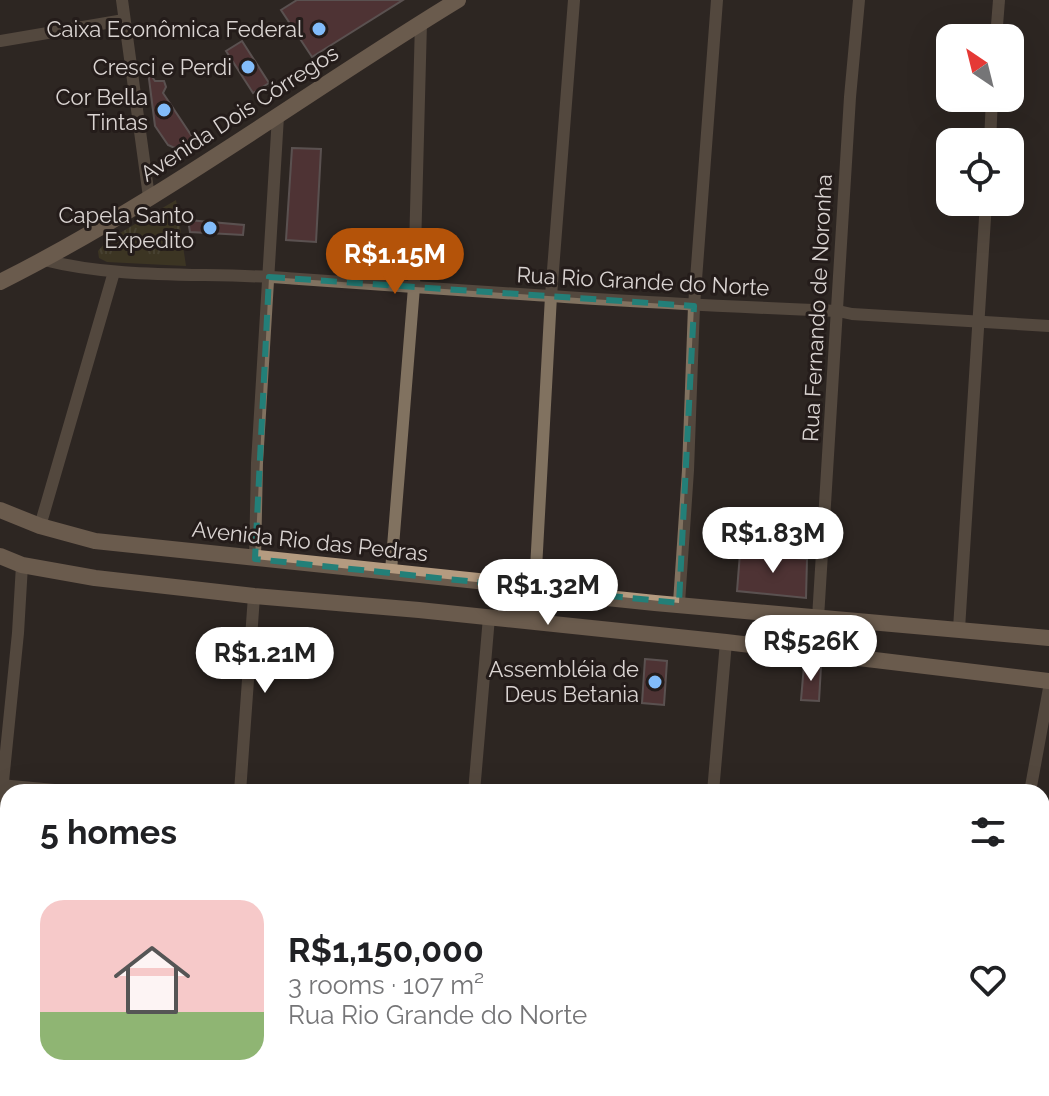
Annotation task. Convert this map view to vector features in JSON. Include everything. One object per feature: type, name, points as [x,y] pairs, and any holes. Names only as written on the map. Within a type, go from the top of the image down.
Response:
[{"type":"main road","name":"Avenida Dois Córregos","points":[[0,282],[44,260],[149,197],[458,0]]},
{"type":"main road","name":"Avenida Rio das Pedras","points":[[0,510],[40,526],[95,541],[535,587],[578,595],[1049,638]]},
{"type":"main road","points":[[0,556],[22,565],[95,578],[726,642],[1049,681]]},
{"type":"main road","points":[[489,617],[536,611],[541,607],[543,597],[535,587]]},
{"type":"street","points":[[122,0],[149,197]]},
{"type":"street","points":[[535,587],[551,296],[574,0]]},
{"type":"street","points":[[679,603],[694,306],[717,0]]},
{"type":"street","name":"Rua Fernando de Noronha","points":[[818,618],[850,97],[859,0]]},
{"type":"street","points":[[997,24],[999,0]]},
{"type":"street","points":[[0,41],[124,20]]},
{"type":"street","points":[[391,571],[414,287],[421,22]]},
{"type":"street","points":[[255,559],[257,463],[278,116]]},
{"type":"street","points":[[959,629],[985,216]]},
{"type":"street","name":"Rua Rio Grande do Norte","points":[[44,260],[114,272],[269,277],[1049,326]]},
{"type":"street","points":[[40,526],[114,272]]},
{"type":"street","points":[[2,784],[22,565]]},
{"type":"street","points":[[241,784],[254,596]]},
{"type":"street","points":[[475,784],[489,617]]},
{"type":"street","points":[[714,784],[726,642]]},
{"type":"street","points":[[1031,784],[1049,688]]},
{"type":"highlighted area","points":[[269,277],[694,306],[679,603],[255,559]]},
{"type":"green space","points":[[176,200],[186,266],[107,262],[99,258],[98,251],[108,240]]},
{"type":"building","name":"Caixa Econômica Federal","points":[[297,0],[403,0],[312,57],[281,10]]},
{"type":"building","name":"Cresci e Perdi","points":[[242,41],[269,83],[253,93],[226,51]]},
{"type":"building","name":"Cor Bella Tintas","points":[[148,71],[155,81],[164,81],[166,87],[163,93],[193,138],[177,149],[168,145],[155,126]]},
{"type":"building","points":[[292,148],[321,149],[316,242],[286,240]]},
{"type":"building","name":"Capela Santo Expedito","points":[[188,220],[244,225],[243,235],[190,232]]},
{"type":"building","points":[[740,553],[807,559],[806,598],[737,591]]},
{"type":"building","name":"Assembléia de Deus Betania","points":[[645,659],[667,661],[664,705],[642,703]]},
{"type":"building","points":[[804,665],[821,666],[819,701],[801,700]]},
{"type":"place","name":"Caixa Econômica Federal","points":[[319,29]]},
{"type":"place","name":"Cresci e Perdi","points":[[248,67]]},
{"type":"place","name":"Cor Bella Tintas","points":[[164,110]]},
{"type":"place","name":"Capela Santo Expedito","points":[[210,228]]},
{"type":"place","name":"Assembléia de Deus Betania","points":[[655,682]]}]
